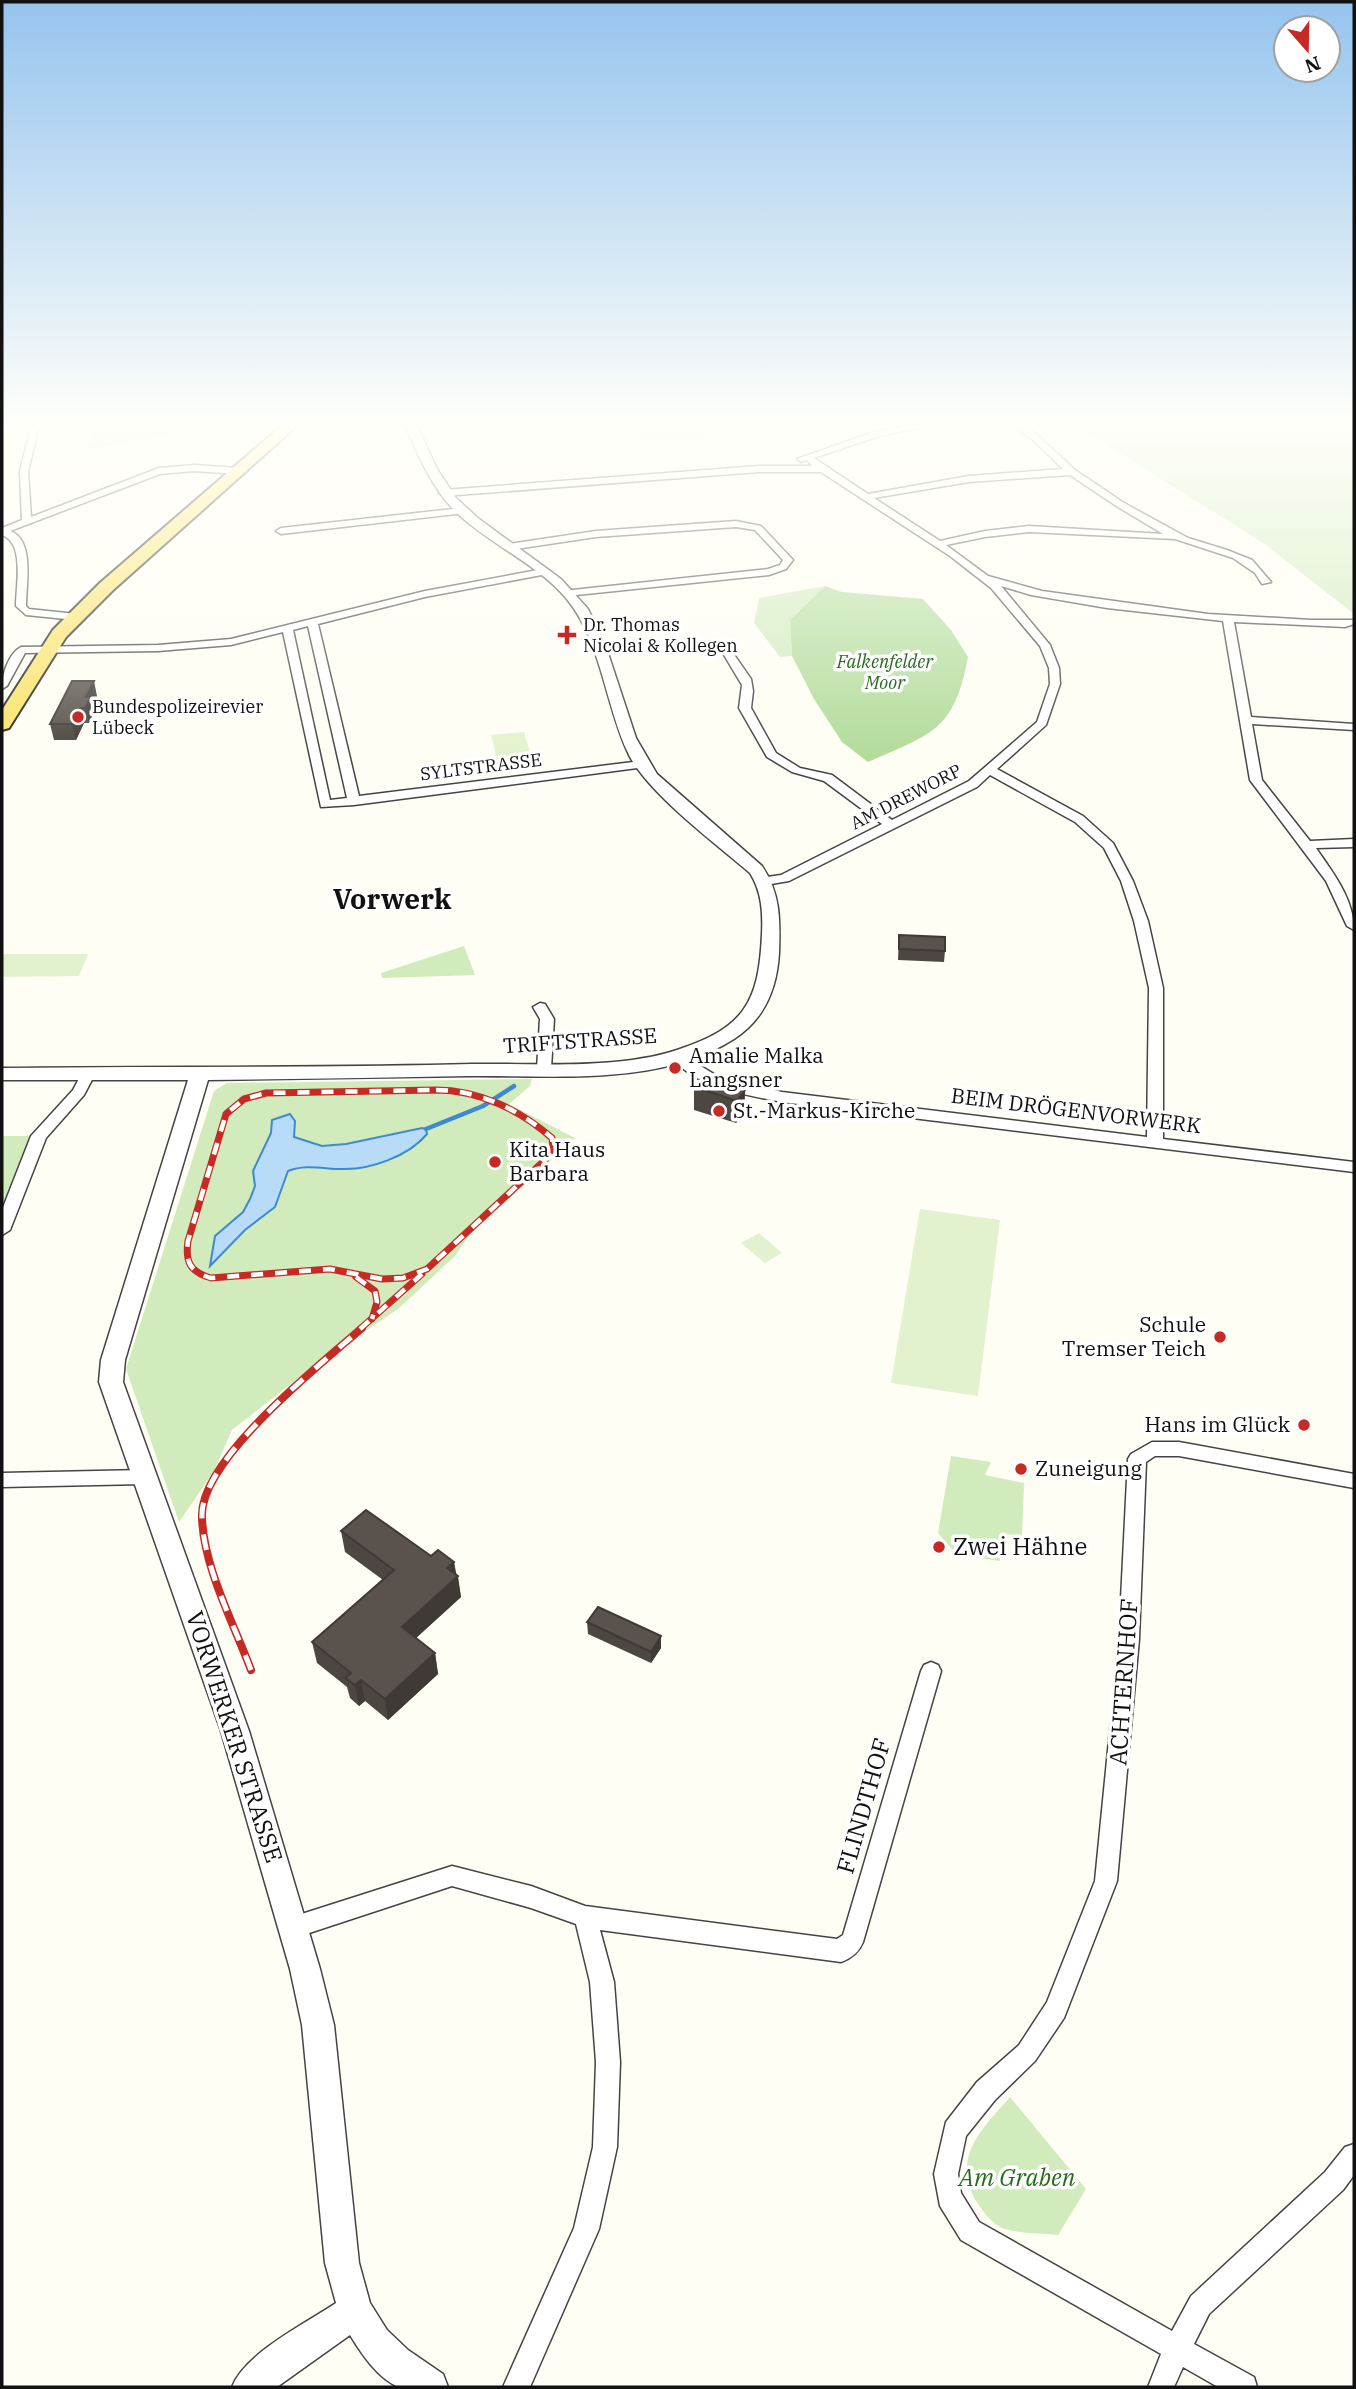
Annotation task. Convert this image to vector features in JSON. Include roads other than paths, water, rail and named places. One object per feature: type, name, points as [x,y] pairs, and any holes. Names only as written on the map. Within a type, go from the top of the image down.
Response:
[{"type":"main road","points":[[2,724],[46,650],[106,587],[166,534]]},
{"type":"street","points":[[10,534],[21,547],[21,606],[33,614],[76,617]]},
{"type":"street","points":[[493,534],[543,572],[580,608],[641,765],[651,777],[757,870],[765,881]]},
{"type":"street","points":[[509,547],[593,534]]},
{"type":"street","points":[[567,593],[769,572],[787,564],[788,560],[765,534]]},
{"type":"street","name":"AM DREWORP","points":[[765,881],[784,878],[973,784],[1042,723],[1055,684],[1054,668],[1045,645],[1006,597],[977,570],[925,534]]},
{"type":"street","points":[[939,544],[996,534]]},
{"type":"street","points":[[1129,534],[1175,537],[1239,557],[1261,571],[1266,582]]},
{"type":"street","points":[[1171,534],[1175,537]]},
{"type":"street","points":[[977,570],[1001,583],[1023,590],[1114,606],[1228,620],[1351,622]]},
{"type":"street","points":[[2,686],[21,650],[206,645],[425,594],[543,572]]},
{"type":"street","points":[[1006,597],[1023,590]]},
{"type":"street","points":[[1228,620],[1256,780],[1332,881],[1354,926]]},
{"type":"street","points":[[312,622],[354,801]]},
{"type":"street","points":[[287,628],[310,732],[337,729]]},
{"type":"street","points":[[729,655],[749,685],[750,695],[745,708],[771,755],[786,766],[828,778],[891,825]]},
{"type":"street","points":[[298,677],[324,674]]},
{"type":"street","points":[[1244,720],[1354,727]]},
{"type":"street","name":"SYLTSTRASSE","points":[[310,732],[326,804],[641,765]]},
{"type":"street","points":[[990,770],[1079,819],[1109,846],[1127,881],[1142,921],[1156,988],[1155,1142]]},
{"type":"street","points":[[1307,845],[1354,843]]},
{"type":"street","name":"TRIFTSTRASSE","points":[[2,1074],[544,1069],[617,1066],[678,1056],[727,1035],[747,1020],[760,1001],[769,981],[771,945],[771,898],[765,881]]},
{"type":"street","points":[[540,1007],[547,1019],[544,1069]]},
{"type":"street","name":"BEIM DRÖGENVORWERK","points":[[678,1056],[696,1073],[723,1083],[782,1097],[1354,1167]]},
{"type":"street","name":"VORWERKER STRASSE","points":[[200,1073],[113,1360],[111,1382],[234,1731],[294,1927],[318,2025],[342,2263],[355,2311],[375,2342],[395,2363],[430,2387]]},
{"type":"street","points":[[2,1230],[39,1136],[79,1091],[88,1074]]},
{"type":"street","name":"ACHTERNHOF","points":[[1177,2348],[970,2231],[949,2197],[946,2174],[955,2131],[986,2091],[1027,2053],[1056,2010],[1106,1881],[1129,1639],[1137,1459],[1152,1449],[1179,1449],[1354,1481]]},
{"type":"street","points":[[2,1480],[144,1477]]},
{"type":"street","name":"FLINDTHOF","points":[[585,1917],[841,1951],[852,1942],[931,1671]]},
{"type":"street","points":[[294,1927],[452,1875],[531,1897],[585,1917],[602,1982],[608,2062],[605,2147],[586,2230],[516,2387]]},
{"type":"street","points":[[1161,2387],[1177,2348],[1200,2305],[1334,2181],[1354,2156]]},
{"type":"street","points":[[250,2387],[274,2366],[355,2311]]},
{"type":"street","points":[[1177,2348],[1244,2387]]},
{"type":"water","points":[[290,1114],[295,1121],[294,1137],[322,1146],[346,1144],[422,1128],[426,1129],[427,1134],[400,1155],[365,1167],[308,1167],[288,1171],[275,1207],[245,1230],[210,1266],[215,1236],[243,1212],[250,1199],[255,1186],[253,1171],[271,1133],[272,1120]]},
{"type":"waterway","points":[[426,1129],[483,1106],[514,1086]]},
{"type":"railway","points":[[436,1090],[483,1098],[513,1111],[552,1138],[553,1148],[545,1160],[427,1269],[403,1278],[382,1279],[330,1269],[211,1278],[198,1273],[190,1265],[187,1255],[188,1241],[226,1114],[244,1099],[266,1093],[436,1090]]},
{"type":"railway","points":[[372,1318],[422,1274]]},
{"type":"railway","points":[[356,1277],[375,1291],[377,1302],[372,1318]]},
{"type":"railway","points":[[360,1329],[372,1318]]},
{"type":"railway","points":[[251,1670],[213,1575],[202,1517],[206,1494],[220,1468],[265,1415],[362,1328]]},
{"type":"place","name":"Dr. Thomas Nicolai & Kollegen","points":[[567,635]]},
{"type":"place","name":"Bundespolizeirevier Lübeck","points":[[78,717]]},
{"type":"place","name":"Amalie Malka Langsner","points":[[675,1068]]},
{"type":"place","name":"St.-Markus-Kirche","points":[[719,1111]]},
{"type":"place","name":"Kita Haus Barbara","points":[[495,1162]]},
{"type":"place","name":"Schule Tremser Teich","points":[[1220,1337]]},
{"type":"place","name":"Hans im Glück","points":[[1304,1425]]},
{"type":"place","name":"Zuneigung","points":[[1021,1469]]},
{"type":"place","name":"Zwei Hähne","points":[[939,1547]]},
{"type":"district","name":"Vorwerk","points":[[392,899]]},
{"type":"park label","name":"Falkenfelder Moor","points":[[885,672]]},
{"type":"park label","name":"Am Graben","points":[[1017,2178]]}]
